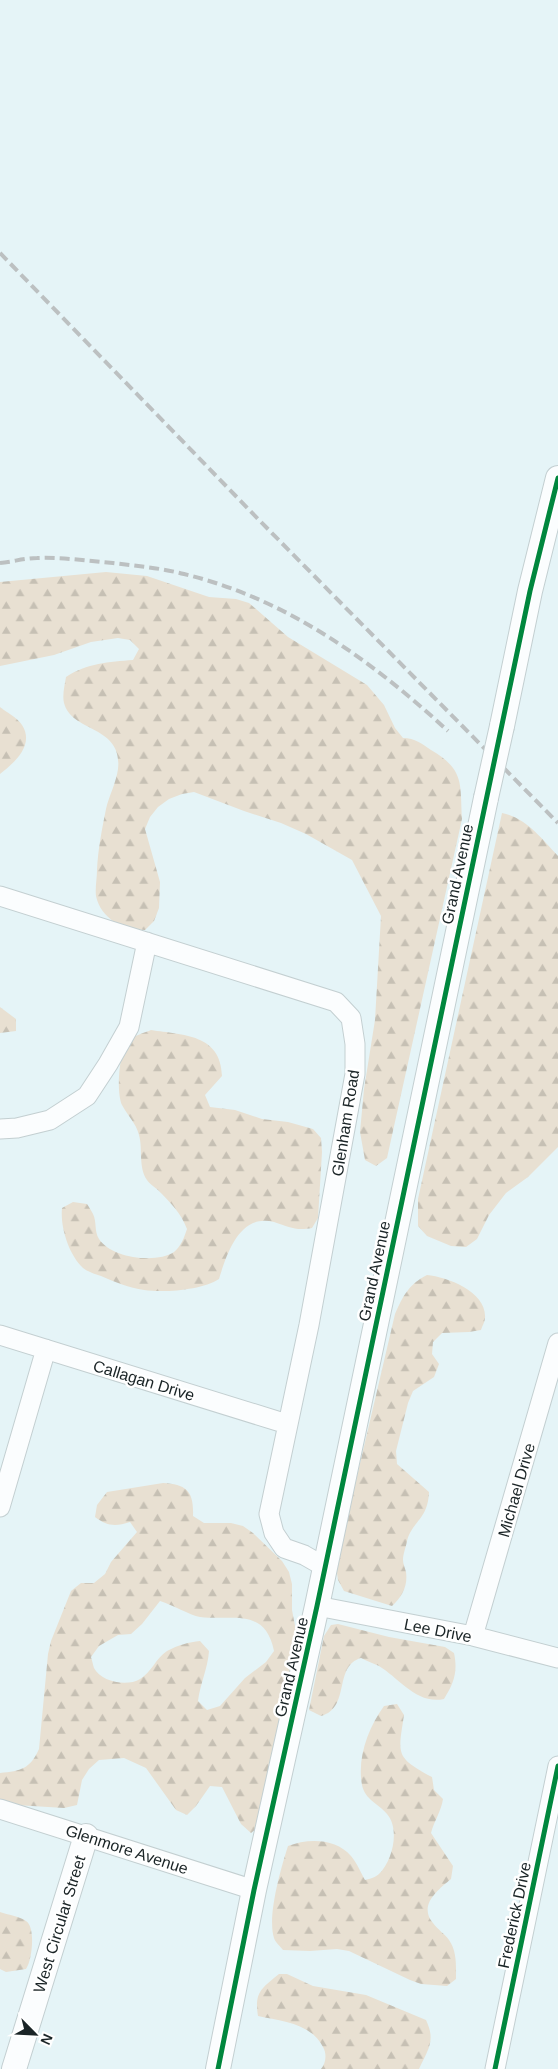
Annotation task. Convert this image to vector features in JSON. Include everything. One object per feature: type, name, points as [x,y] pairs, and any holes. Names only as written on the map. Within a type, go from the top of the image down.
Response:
[{"type":"street","name":"Grand Avenue","points":[[218,2069],[254,1890],[317,1606],[530,591],[558,478]]},
{"type":"street","name":"Glenham Road","points":[[0,896],[336,1002],[351,1018],[355,1074],[309,1325],[287,1424],[270,1514],[274,1534],[284,1548],[304,1555],[325,1567]]},
{"type":"street","points":[[0,1129],[17,1128],[50,1120],[87,1096],[129,1027],[148,942]]},
{"type":"street","name":"Callagan Drive","points":[[0,1335],[287,1424]]},
{"type":"street","name":"Michael Drive","points":[[473,1636],[558,1343]]},
{"type":"street","points":[[0,1507],[46,1349]]},
{"type":"street","name":"Lee Drive","points":[[317,1606],[473,1636],[558,1658]]},
{"type":"street","name":"Frederick Drive","points":[[495,2069],[558,1766]]},
{"type":"street","name":"Glenmore Avenue","points":[[0,1809],[254,1890]]},
{"type":"street","name":"West Circular Street","points":[[14,2069],[86,1836]]},
{"type":"green space","points":[[106,572],[147,576],[209,597],[236,599],[249,603],[288,637],[367,685],[384,705],[395,728],[403,738],[415,740],[442,757],[455,771],[460,787],[462,819],[387,1158],[376,1166],[365,1160],[360,1132],[364,1089],[375,1020],[381,916],[352,860],[306,834],[281,823],[194,792],[182,794],[169,799],[158,807],[150,817],[145,829],[160,882],[159,908],[154,921],[145,930],[129,928],[114,922],[99,904],[96,890],[99,847],[106,809],[118,769],[117,755],[113,744],[105,737],[69,713],[63,700],[64,686],[66,677],[74,672],[98,664],[133,660],[139,649],[130,640],[118,638],[91,642],[54,655],[0,666],[0,582]]},
{"type":"green space","points":[[0,707],[20,722],[25,732],[26,740],[17,759],[0,774]]},
{"type":"green space","points":[[502,813],[526,824],[558,856],[558,1147],[528,1177],[506,1193],[489,1215],[477,1239],[466,1247],[451,1246],[427,1236],[418,1226],[418,1199]]},
{"type":"green space","points":[[0,1007],[16,1019],[16,1031],[0,1033]]},
{"type":"green space","points":[[151,1030],[175,1033],[198,1039],[208,1044],[215,1052],[220,1062],[222,1076],[205,1095],[210,1107],[235,1110],[262,1119],[288,1122],[313,1129],[321,1138],[322,1152],[318,1218],[312,1228],[297,1229],[274,1222],[262,1221],[252,1223],[237,1237],[231,1247],[219,1279],[203,1286],[183,1290],[153,1291],[138,1289],[87,1271],[74,1256],[66,1240],[62,1224],[62,1208],[73,1202],[87,1204],[92,1211],[99,1239],[105,1246],[123,1255],[134,1257],[156,1258],[166,1256],[176,1250],[183,1239],[187,1229],[182,1218],[171,1203],[144,1175],[138,1131],[120,1099],[119,1073],[124,1048],[132,1038]]},
{"type":"green space","points":[[427,1275],[445,1279],[473,1293],[484,1309],[485,1320],[481,1330],[442,1333],[433,1342],[432,1354],[439,1364],[434,1377],[413,1391],[408,1403],[396,1451],[397,1464],[429,1492],[426,1509],[409,1534],[403,1555],[406,1572],[405,1587],[399,1599],[392,1606],[344,1591],[338,1580],[336,1566],[395,1314],[407,1291]]},
{"type":"green space","points":[[163,1483],[178,1485],[190,1495],[193,1516],[204,1523],[231,1523],[243,1526],[282,1561],[289,1572],[292,1584],[292,1610],[297,1636],[297,1663],[267,1775],[260,1826],[251,1833],[241,1824],[222,1787],[210,1786],[187,1815],[176,1810],[146,1768],[124,1758],[99,1760],[89,1769],[82,1780],[77,1805],[64,1808],[0,1804],[0,1773],[24,1768],[36,1756],[39,1749],[48,1654],[51,1641],[71,1591],[81,1583],[94,1583],[105,1574],[111,1562],[137,1532],[130,1522],[111,1525],[95,1517],[97,1505],[107,1492]],"holes":[[[160,1601],[200,1617],[236,1618],[255,1622],[270,1637],[274,1651],[266,1662],[245,1678],[220,1706],[207,1710],[198,1701],[209,1651],[200,1641],[183,1644],[167,1651],[144,1676],[135,1681],[128,1683],[115,1682],[97,1673],[91,1657],[99,1646],[118,1635],[131,1634],[142,1624]]]},
{"type":"green space","points":[[338,1624],[389,1637],[445,1647],[454,1653],[456,1666],[454,1677],[444,1699],[434,1700],[425,1698],[409,1689],[379,1666],[361,1658],[352,1662],[347,1669],[336,1705],[330,1712],[321,1716],[309,1710],[324,1636],[331,1625]]},
{"type":"green space","points":[[397,1704],[404,1715],[400,1747],[402,1754],[411,1764],[432,1777],[434,1790],[443,1799],[431,1833],[453,1866],[451,1879],[432,1898],[428,1910],[433,1923],[452,1944],[455,1954],[456,1979],[447,1986],[421,1984],[349,1951],[337,1949],[283,1950],[275,1940],[272,1929],[276,1892],[288,1846],[296,1843],[321,1841],[338,1846],[351,1856],[365,1880],[378,1875],[388,1861],[394,1836],[391,1820],[366,1794],[362,1785],[361,1764],[365,1744],[378,1715],[384,1706]]},
{"type":"green space","points":[[0,1912],[20,1918],[29,1924],[32,1944],[30,1959],[26,1969],[6,1972],[0,1969]]},
{"type":"green space","points":[[279,1974],[287,1974],[313,1986],[366,1995],[426,2020],[431,2039],[419,2069],[321,2069],[325,2061],[325,2053],[318,2039],[311,2033],[295,2024],[258,2016],[258,1996],[264,1987]]},
{"type":"railway","points":[[0,253],[261,522],[558,823]]},
{"type":"railway","points":[[0,563],[47,558],[113,563],[175,572],[222,585],[258,599],[326,635],[389,680],[448,731]]},
{"type":"cycle path","points":[[218,2069],[254,1890],[317,1606],[530,591],[558,478]]},
{"type":"cycle path","points":[[495,2069],[558,1766]]}]
